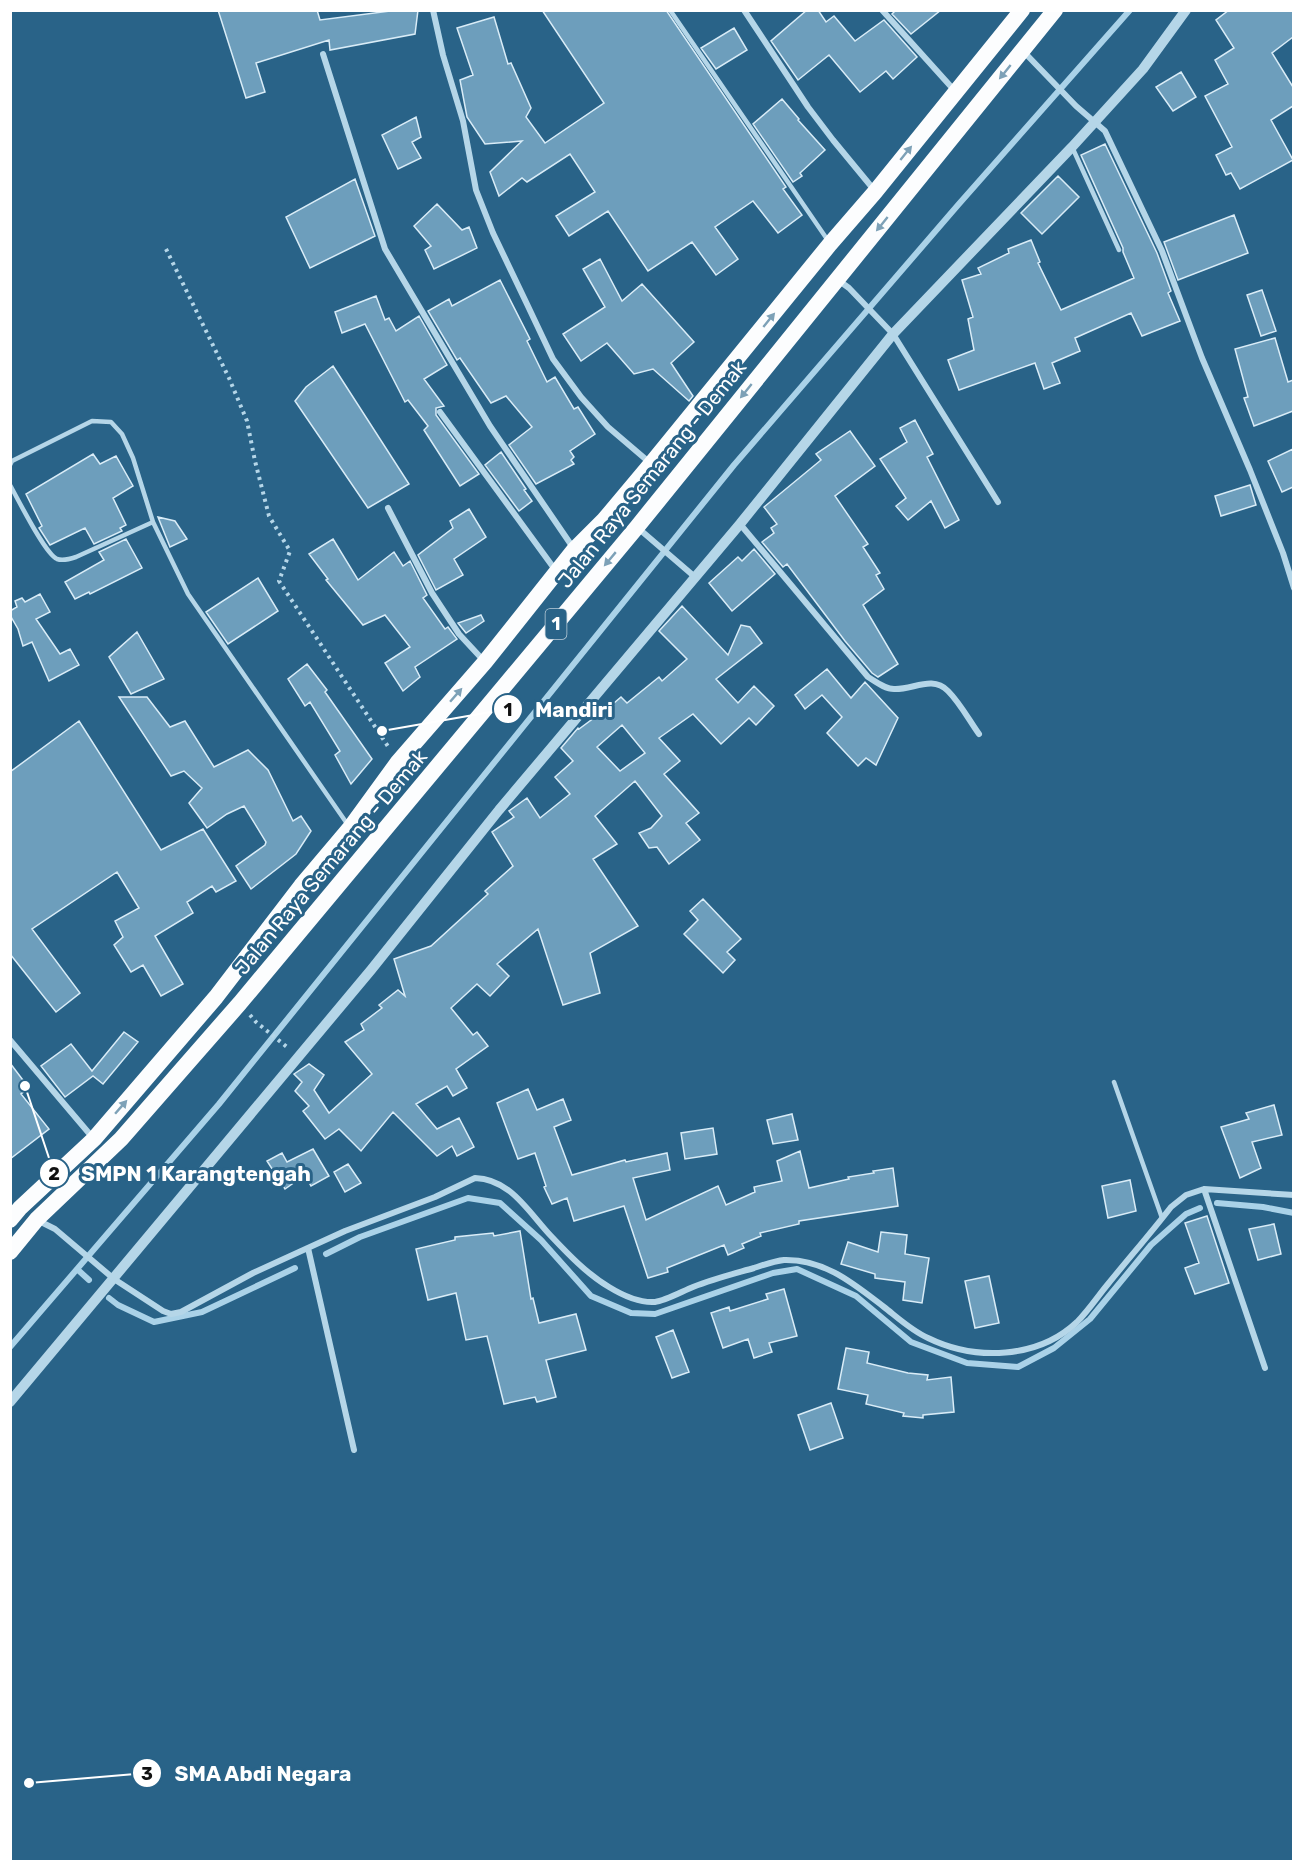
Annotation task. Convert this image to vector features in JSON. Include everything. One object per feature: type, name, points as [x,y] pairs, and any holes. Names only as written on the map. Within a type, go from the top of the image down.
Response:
[{"type":"highway","name":"Jalan Raya Semarang - Demak","points":[[10,1220],[94,1139],[216,997],[301,886],[350,828],[398,762],[485,662],[574,550],[604,520],[651,464],[1022,10]]},
{"type":"highway","name":"Jalan Raya Semarang - Demak","points":[[10,1252],[37,1219],[121,1139],[240,1003],[641,531],[764,369],[843,284],[1055,10]]},
{"type":"highway","points":[[743,351],[764,369]]},
{"type":"street","points":[[434,10],[443,55],[463,121],[476,190],[493,233],[553,358],[581,398],[608,427],[651,464]]},
{"type":"street","points":[[744,10],[808,106],[875,192]]},
{"type":"street","points":[[882,10],[956,92]]},
{"type":"street","points":[[10,1401],[371,970],[691,574],[740,524],[890,332],[1072,147],[1143,69],[1186,10]]},
{"type":"street","points":[[1022,51],[1076,106],[1105,131],[1162,251],[1202,358],[1246,459],[1283,553],[1293,588]]},
{"type":"street","points":[[323,54],[385,249],[490,426],[574,550]]},
{"type":"street","points":[[843,284],[890,332],[998,502]]},
{"type":"street","points":[[440,412],[556,572]]},
{"type":"street","points":[[388,508],[432,593],[459,634],[485,662]]},
{"type":"street","points":[[740,524],[868,678],[882,686],[894,689],[928,683],[939,684],[949,691],[979,734]]},
{"type":"street","points":[[641,531],[691,574]]},
{"type":"street","points":[[10,1040],[94,1139]]},
{"type":"street","points":[[37,1219],[55,1229],[113,1278],[171,1314],[181,1312],[253,1273],[345,1231],[435,1197],[475,1178],[481,1178],[490,1180],[515,1194],[550,1235],[580,1264],[608,1287],[633,1299],[657,1302],[706,1282],[782,1260],[798,1261],[829,1269],[843,1276],[928,1338],[959,1349],[1007,1353],[1038,1347],[1077,1322],[1178,1200],[1204,1189],[1293,1195]]},
{"type":"street","points":[[1204,1189],[1265,1368]]},
{"type":"street","points":[[308,1248],[354,1450]]},
{"type":"lane","points":[[670,10],[830,244]]},
{"type":"lane","points":[[1072,147],[1119,250]]},
{"type":"lane","points":[[10,465],[12,461],[92,421],[111,422],[122,434],[153,522],[188,594],[350,828]]},
{"type":"lane","points":[[10,485],[46,549],[55,559],[65,560],[76,557],[153,522]]},
{"type":"lane","points":[[1114,1082],[1162,1218]]},
{"type":"path","points":[[166,249],[230,378],[247,421],[269,516],[290,551],[279,581],[398,762]]},
{"type":"path","points":[[256,1022],[292,1051]]},
{"type":"building","points":[[218,10],[317,10],[320,20],[398,10],[418,10],[415,34],[330,50],[329,40],[256,63],[265,92],[246,98]]},
{"type":"building","points":[[542,10],[666,10],[786,187],[783,189],[802,215],[778,233],[753,201],[715,227],[738,259],[716,275],[692,242],[648,271],[608,211],[569,236],[556,216],[595,192],[570,154],[527,182],[522,178],[499,196],[490,172],[522,141],[485,144],[467,117],[460,80],[473,75],[457,28],[494,17],[508,64],[511,63],[531,108],[526,117],[545,143],[604,103]]},
{"type":"building","points":[[807,10],[818,10],[826,22],[834,16],[855,41],[884,20],[917,57],[893,79],[886,71],[860,92],[829,55],[798,80],[771,41]]},
{"type":"building","points":[[896,10],[941,10],[911,34],[892,14]]},
{"type":"building","points":[[1229,10],[1293,10],[1293,37],[1272,53],[1293,87],[1293,106],[1271,120],[1293,160],[1240,189],[1231,173],[1226,175],[1216,155],[1232,147],[1205,96],[1228,84],[1215,60],[1234,48],[1216,20]]},
{"type":"building","points":[[734,28],[747,50],[716,69],[701,48]]},
{"type":"building","points":[[1181,72],[1196,97],[1173,111],[1156,87]]},
{"type":"building","points":[[782,99],[825,150],[800,173],[802,176],[793,182],[753,124]]},
{"type":"building","points":[[416,117],[421,137],[412,142],[421,158],[398,169],[382,135]]},
{"type":"building","points":[[1105,144],[1157,253],[1171,291],[1168,293],[1180,321],[1142,336],[1131,313],[1075,338],[1080,351],[1052,363],[1060,383],[1044,389],[1035,363],[959,390],[948,360],[974,350],[968,319],[973,317],[962,280],[981,274],[978,268],[1009,253],[1008,249],[1031,240],[1040,262],[1038,263],[1061,310],[1134,278],[1081,155]]},
{"type":"building","points":[[1058,176],[1079,197],[1042,234],[1021,213]]},
{"type":"building","points":[[355,179],[375,236],[310,268],[286,217]]},
{"type":"building","points":[[437,204],[462,230],[469,227],[477,248],[434,269],[425,250],[431,246],[414,226]]},
{"type":"building","points":[[1234,215],[1248,253],[1178,280],[1164,242]]},
{"type":"building","points":[[600,259],[622,301],[642,284],[694,342],[671,363],[693,396],[689,401],[653,369],[634,374],[607,343],[581,361],[563,334],[605,307],[583,269]]},
{"type":"building","points":[[500,280],[530,339],[527,341],[547,382],[555,377],[574,409],[578,407],[595,434],[570,451],[574,457],[571,460],[574,464],[536,484],[509,445],[532,427],[506,396],[491,403],[460,358],[457,360],[428,311],[449,299],[452,306]]},
{"type":"building","points":[[1262,290],[1276,331],[1261,336],[1247,295]]},
{"type":"building","points":[[376,296],[385,320],[389,318],[396,331],[419,316],[447,365],[424,379],[444,406],[436,408],[436,415],[479,474],[460,486],[424,430],[428,426],[408,400],[405,402],[365,324],[342,333],[335,312]]},
{"type":"building","points":[[1275,338],[1288,382],[1293,380],[1293,411],[1254,426],[1244,398],[1248,397],[1235,349]]},
{"type":"building","points":[[333,366],[409,484],[368,508],[295,401],[306,387]]},
{"type":"building","points":[[915,420],[933,454],[927,457],[959,520],[945,528],[931,501],[908,520],[896,506],[906,498],[880,459],[907,442],[900,428]]},
{"type":"building","points":[[850,431],[875,466],[835,496],[868,544],[863,547],[880,573],[876,575],[884,589],[863,605],[898,664],[878,677],[845,641],[787,564],[783,567],[762,542],[774,533],[771,528],[777,524],[764,507],[821,460],[816,454]]},
{"type":"building","points":[[1293,449],[1293,487],[1282,492],[1268,461]]},
{"type":"building","points":[[501,452],[532,501],[519,511],[485,465]]},
{"type":"building","points":[[93,454],[100,464],[116,456],[133,486],[113,498],[126,525],[120,528],[122,531],[94,544],[85,528],[50,545],[39,528],[42,526],[26,494]]},
{"type":"building","points":[[1250,485],[1256,505],[1221,516],[1215,496]]},
{"type":"building","points":[[469,509],[486,537],[454,559],[463,575],[436,590],[418,555],[453,528],[450,521]]},
{"type":"building","points":[[158,517],[175,521],[187,539],[170,547]]},
{"type":"building","points":[[126,539],[142,568],[75,599],[65,582],[104,560],[99,552]]},
{"type":"building","points":[[333,539],[358,580],[394,552],[403,566],[410,561],[427,595],[423,598],[445,629],[448,627],[457,639],[415,667],[420,677],[403,691],[385,663],[410,647],[385,615],[363,625],[326,580],[328,579],[309,554]]},
{"type":"building","points":[[754,549],[775,574],[732,611],[709,583],[738,557],[742,561]]},
{"type":"building","points":[[258,578],[278,611],[228,644],[206,612]]},
{"type":"building","points":[[40,594],[50,612],[36,619],[60,654],[70,649],[79,665],[49,681],[32,642],[23,646],[18,629],[10,615],[10,611],[17,607],[15,601],[22,598],[25,602]]},
{"type":"building","points":[[682,606],[728,655],[741,625],[750,627],[762,643],[716,679],[738,703],[754,686],[774,706],[756,725],[749,718],[721,744],[693,714],[659,738],[680,761],[664,774],[699,813],[686,823],[700,840],[669,864],[657,847],[649,848],[639,833],[651,828],[662,816],[635,781],[595,816],[617,844],[593,859],[638,926],[590,953],[600,993],[563,1005],[538,929],[497,964],[509,976],[490,996],[477,984],[451,1008],[473,1035],[477,1032],[488,1046],[456,1069],[467,1088],[453,1096],[447,1086],[416,1104],[437,1129],[459,1118],[474,1147],[457,1156],[452,1146],[437,1156],[393,1112],[361,1151],[339,1129],[325,1139],[303,1111],[309,1106],[295,1091],[302,1082],[294,1074],[309,1064],[324,1075],[314,1090],[329,1113],[372,1074],[345,1042],[364,1030],[361,1024],[382,1008],[379,1005],[398,990],[405,996],[394,959],[431,946],[488,894],[485,891],[513,866],[492,832],[514,817],[509,811],[527,798],[540,818],[570,794],[555,777],[573,761],[561,748],[578,728],[599,716],[621,697],[627,703],[659,677],[662,681],[687,659],[659,631]],"holes":[[[622,725],[645,753],[620,771],[597,747]]]},
{"type":"building","points":[[481,615],[484,621],[466,633],[458,623]]},
{"type":"building","points":[[137,632],[164,679],[131,694],[109,657]]},
{"type":"building","points":[[307,664],[327,690],[325,692],[372,759],[351,784],[335,755],[340,751],[310,702],[305,706],[288,679]]},
{"type":"building","points":[[827,669],[851,698],[865,682],[898,718],[876,765],[866,758],[858,766],[827,733],[842,717],[822,695],[805,709],[795,695]]},
{"type":"building","points":[[119,697],[147,697],[170,727],[185,721],[214,767],[248,750],[268,770],[293,821],[301,816],[311,831],[296,854],[251,889],[236,866],[266,842],[244,806],[227,814],[207,828],[189,803],[202,788],[184,771],[171,776]]},
{"type":"building","points":[[79,721],[161,850],[203,829],[236,881],[216,892],[212,886],[187,902],[193,913],[155,936],[183,984],[161,996],[143,965],[131,972],[114,945],[123,937],[115,921],[139,908],[117,872],[32,929],[80,993],[56,1012],[10,954],[10,772]]},
{"type":"building","points":[[703,899],[741,939],[727,952],[735,960],[723,973],[684,934],[698,920],[690,911]]},
{"type":"building","points":[[124,1032],[138,1042],[103,1084],[93,1076],[65,1097],[41,1066],[71,1044],[92,1071]]},
{"type":"building","points":[[10,1063],[29,1088],[21,1094],[49,1129],[10,1159]]},
{"type":"building","points":[[528,1089],[537,1110],[563,1099],[571,1120],[554,1127],[572,1175],[625,1160],[626,1162],[667,1153],[670,1170],[633,1178],[646,1220],[718,1186],[726,1205],[755,1192],[754,1187],[782,1181],[777,1161],[800,1151],[809,1188],[893,1168],[898,1206],[799,1221],[799,1224],[760,1233],[761,1236],[742,1244],[744,1248],[728,1255],[724,1245],[667,1268],[668,1272],[648,1278],[624,1206],[574,1221],[567,1198],[552,1204],[544,1187],[546,1186],[535,1153],[518,1159],[497,1103]]},
{"type":"building","points":[[1274,1105],[1282,1135],[1252,1142],[1261,1168],[1240,1178],[1221,1127],[1249,1119],[1246,1113]]},
{"type":"building","points":[[792,1114],[798,1140],[773,1144],[767,1120]]},
{"type":"building","points":[[713,1128],[717,1154],[685,1159],[681,1133]]},
{"type":"building","points":[[313,1149],[329,1176],[311,1186],[305,1175],[285,1189],[267,1161],[282,1153],[287,1162]]},
{"type":"building","points":[[348,1164],[361,1183],[345,1192],[334,1172]]},
{"type":"building","points":[[1130,1180],[1136,1211],[1108,1218],[1102,1186]]},
{"type":"building","points":[[1207,1216],[1229,1283],[1195,1294],[1185,1268],[1199,1263],[1185,1223]]},
{"type":"building","points":[[1274,1224],[1281,1254],[1258,1260],[1249,1229]]},
{"type":"building","points":[[520,1231],[531,1299],[533,1298],[539,1323],[576,1314],[586,1350],[546,1360],[556,1397],[537,1402],[535,1397],[504,1404],[487,1336],[466,1340],[456,1293],[428,1300],[416,1249],[455,1240],[455,1237],[493,1233],[494,1236]]},
{"type":"building","points":[[881,1232],[907,1235],[905,1254],[929,1258],[922,1303],[903,1300],[905,1282],[875,1278],[875,1274],[841,1264],[848,1242],[878,1252]]},
{"type":"building","points":[[989,1276],[999,1323],[975,1328],[965,1281]]},
{"type":"building","points":[[784,1289],[797,1336],[769,1343],[772,1352],[754,1358],[748,1339],[723,1348],[711,1313],[729,1307],[730,1311],[768,1299],[766,1294]]},
{"type":"building","points":[[673,1330],[689,1372],[672,1378],[656,1337]]},
{"type":"building","points":[[846,1348],[869,1352],[867,1363],[908,1373],[928,1375],[927,1380],[951,1377],[954,1412],[923,1415],[923,1418],[903,1416],[904,1413],[866,1404],[868,1395],[838,1389]]},
{"type":"building","points":[[831,1403],[843,1438],[810,1450],[798,1415]]},
{"type":"waterway","points":[[10,1347],[219,1104],[734,465],[1130,10]]},
{"type":"waterway","points":[[326,1254],[360,1237],[468,1198],[500,1203],[541,1240],[591,1296],[631,1313],[655,1314],[773,1273],[797,1269],[856,1296],[911,1342],[967,1363],[1018,1367],[1054,1348],[1090,1319],[1151,1245],[1186,1214],[1200,1208]]},
{"type":"waterway","points":[[1217,1203],[1263,1207],[1294,1213]]},
{"type":"waterway","points":[[109,1298],[118,1305],[154,1322],[202,1312],[295,1268]]},
{"type":"waterway","points":[[77,1269],[89,1280]]},
{"type":"place","name":"Mandiri","points":[[382,731]]},
{"type":"place","name":"SMPN 1 Karangtengah","points":[[25,1086]]},
{"type":"place","name":"SMA Abdi Negara","points":[[29,1783]]}]
